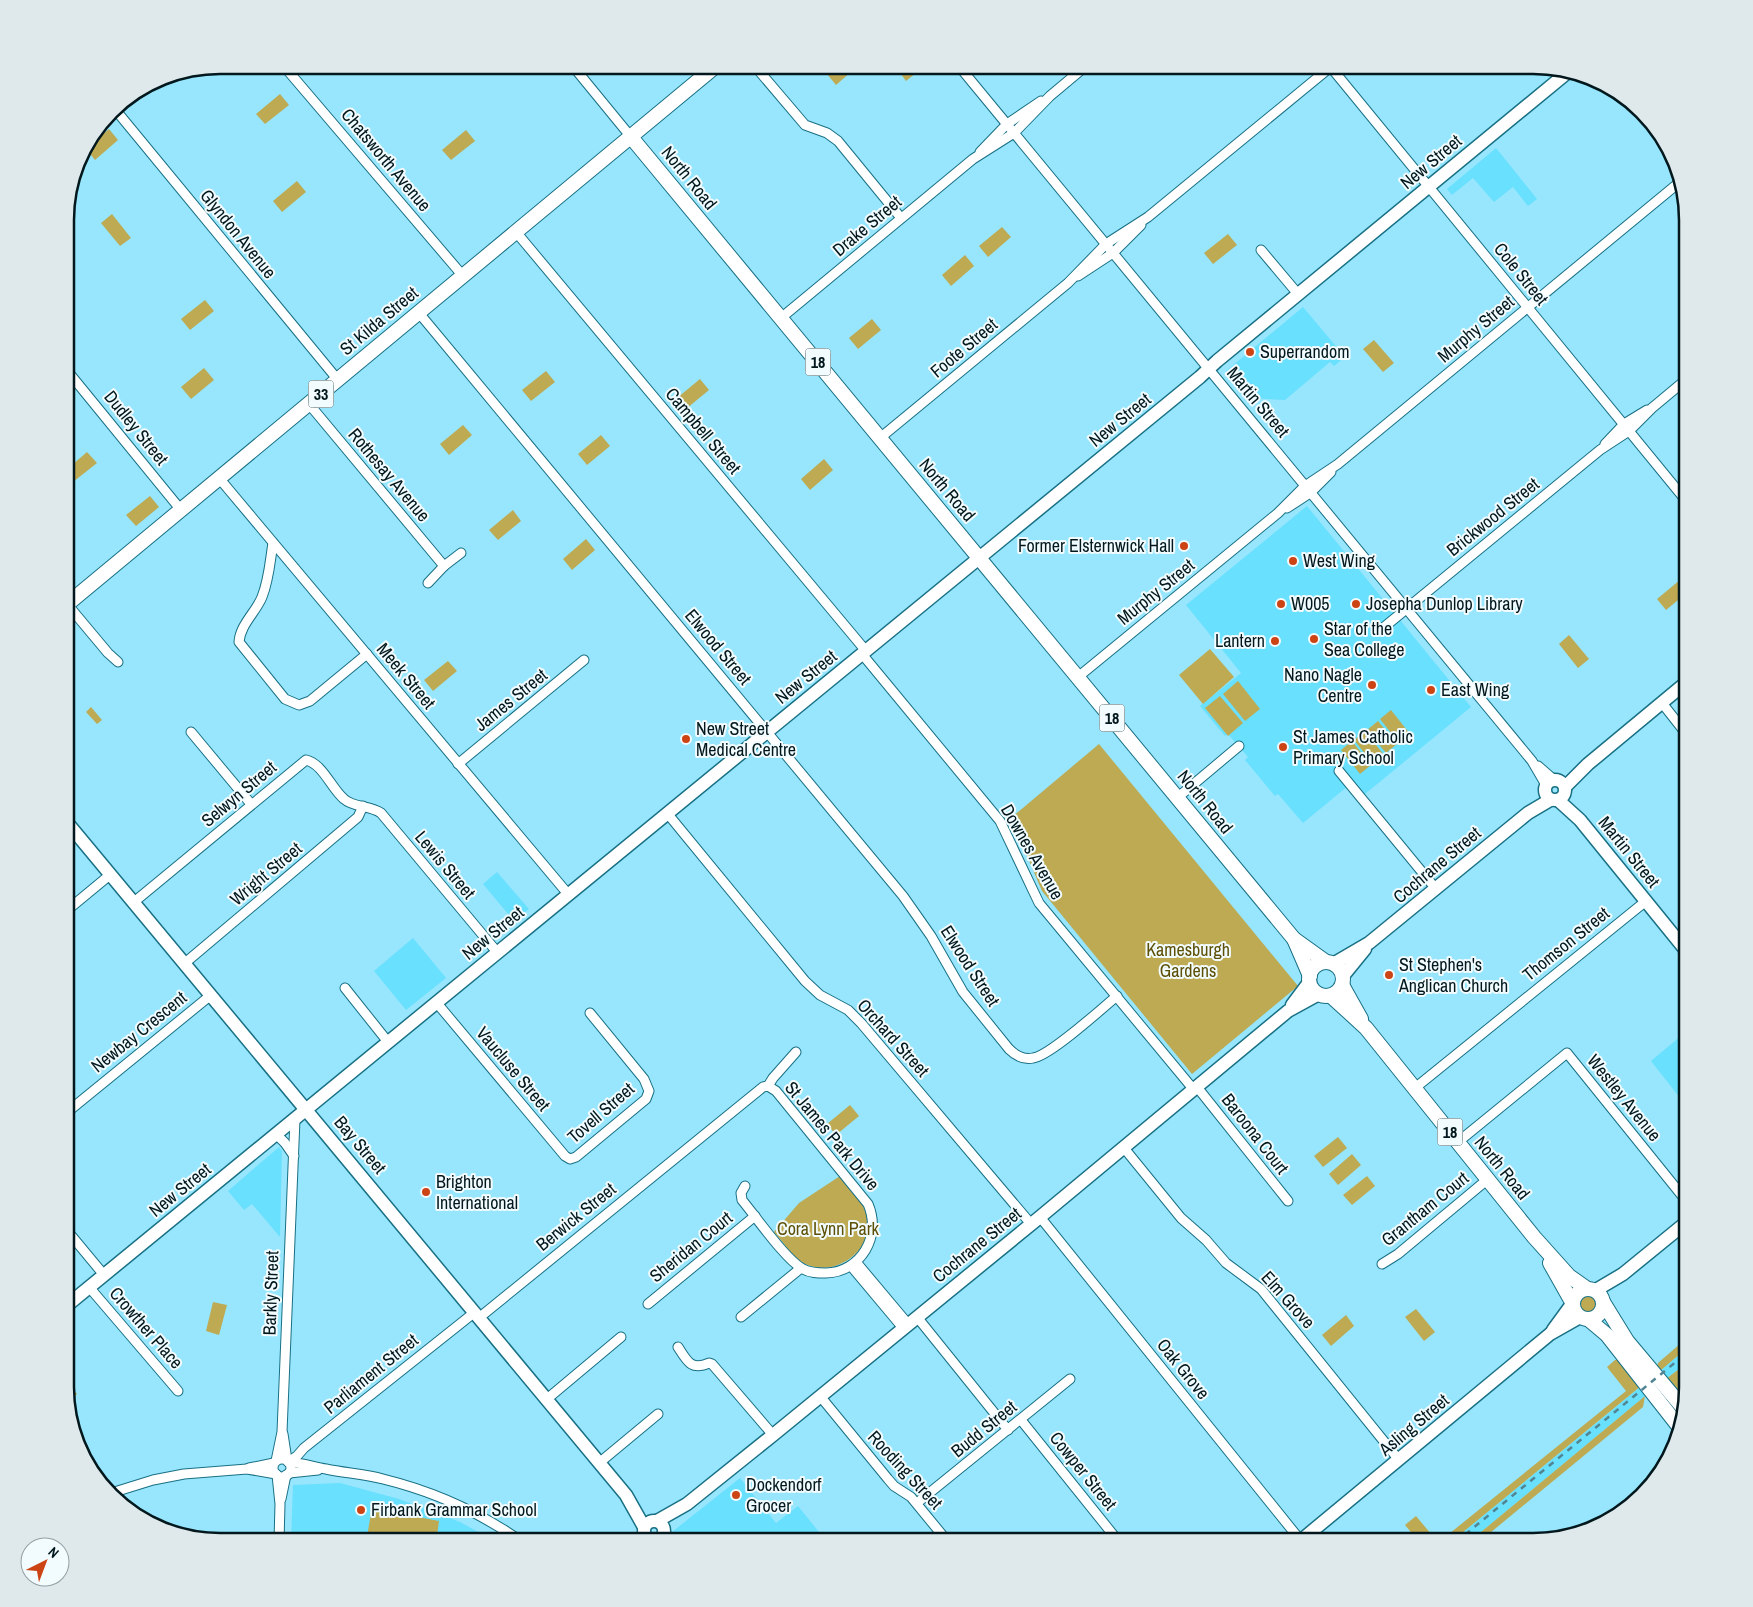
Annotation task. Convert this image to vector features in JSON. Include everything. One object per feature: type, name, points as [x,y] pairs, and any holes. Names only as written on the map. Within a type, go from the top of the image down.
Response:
[{"type":"main road","name":"St Kilda Street","points":[[74,595],[181,510],[706,74]]},
{"type":"main road","name":"North Road","points":[[631,137],[1294,939],[1330,963]]},
{"type":"main road","name":"North Road","points":[[1294,939],[1310,979]]},
{"type":"main road","points":[[1310,979],[1315,966],[1330,963]]},
{"type":"main road","name":"18","points":[[1330,963],[1338,967],[1343,980]]},
{"type":"main road","name":"18","points":[[1310,979],[1311,986],[1325,995]]},
{"type":"main road","name":"North Road","points":[[1343,980],[1366,1028]]},
{"type":"main road","points":[[1325,995],[1340,990],[1343,980]]},
{"type":"main road","name":"North Road","points":[[1325,995],[1366,1028],[1534,1237],[1569,1276],[1597,1295],[1627,1341],[1678,1403]]},
{"type":"main road","name":"North Road","points":[[1534,1237],[1572,1303]]},
{"type":"main road","points":[[1572,1303],[1577,1293],[1597,1295],[1603,1307],[1598,1316],[1584,1318]]},
{"type":"main road","name":"18","points":[[1572,1303],[1576,1314],[1607,1335],[1675,1421]]},
{"type":"street","name":"Chatsworth Avenue","points":[[291,74],[463,276]]},
{"type":"street","name":"North Road","points":[[579,74],[631,137]]},
{"type":"street","points":[[762,74],[805,125],[827,133],[838,141],[902,218]]},
{"type":"street","name":"Martin Street","points":[[965,74],[1679,942]]},
{"type":"street","name":"Drake Street","points":[[973,159],[1014,132],[1050,96],[1077,74]]},
{"type":"street","name":"Foote Street","points":[[880,438],[1068,283],[1113,253],[1148,217],[1321,74]]},
{"type":"street","name":"Cole Street","points":[[1337,74],[1679,492]]},
{"type":"street","name":"New Street","points":[[74,1300],[980,558],[1562,77]]},
{"type":"street","name":"Drake Street","points":[[781,318],[973,159],[1007,124],[1050,96]]},
{"type":"street","name":"Glyndon Avenue","points":[[119,114],[338,380]]},
{"type":"street","name":"Murphy Street","points":[[1078,677],[1675,186]]},
{"type":"street","name":"Foote Street","points":[[1068,283],[1106,244],[1148,217]]},
{"type":"street","name":"Campbell Street","points":[[516,232],[864,652]]},
{"type":"street","points":[[1261,250],[1298,294]]},
{"type":"street","name":"Elwood Street","points":[[419,313],[903,896],[931,936],[963,992],[1015,1054],[1027,1059],[1040,1056],[1117,996]]},
{"type":"street","name":"Dudley Street","points":[[74,379],[181,510]]},
{"type":"street","name":"Brickwood Street","points":[[1383,628],[1600,450],[1618,440],[1627,428],[1679,386]]},
{"type":"street","name":"Rothesay Avenue","points":[[309,404],[444,566]]},
{"type":"street","name":"Meek Street","points":[[219,478],[568,894]]},
{"type":"street","points":[[273,543],[262,598],[243,628],[239,642],[285,698],[299,705],[310,701],[367,654]]},
{"type":"street","points":[[428,583],[444,566],[461,553]]},
{"type":"street","points":[[74,610],[108,653],[118,662]]},
{"type":"street","name":"Downes Avenue","points":[[864,652],[1000,821],[1040,903],[1195,1088]]},
{"type":"street","name":"James Street","points":[[458,764],[584,660]]},
{"type":"street","name":"Cochrane Street","points":[[1343,980],[1370,944],[1679,689]]},
{"type":"street","points":[[1662,703],[1679,725]]},
{"type":"street","points":[[191,732],[251,804]]},
{"type":"street","points":[[1177,798],[1239,746]]},
{"type":"street","name":"Selwyn Street","points":[[134,902],[306,760],[315,763],[342,798],[363,806]]},
{"type":"street","points":[[1339,771],[1436,889]]},
{"type":"street","name":"Lewis Street","points":[[363,806],[381,814],[497,952]]},
{"type":"street","name":"Wright Street","points":[[185,963],[358,817],[363,806]]},
{"type":"street","name":"Orchard Street","points":[[667,813],[805,981],[820,995],[848,1010],[861,1022],[1035,1221]]},
{"type":"street","name":"Bay Street","points":[[74,831],[477,1314],[626,1495],[654,1533]]},
{"type":"street","points":[[74,905],[111,874]]},
{"type":"street","name":"Thomson Street","points":[[1415,1088],[1646,901]]},
{"type":"street","name":"Cochrane Street","points":[[1330,963],[1370,944]]},
{"type":"street","name":"Cochrane Street","points":[[656,1533],[687,1504],[1124,1148],[1288,1011],[1310,979]]},
{"type":"street","points":[[345,988],[388,1042]]},
{"type":"street","name":"Newbay Crescent","points":[[74,1103],[211,995]]},
{"type":"street","name":"Cochrane Street","points":[[1288,1011],[1325,995]]},
{"type":"street","name":"Vaucluse Street","points":[[436,1002],[565,1156]]},
{"type":"street","name":"Tovell Street","points":[[565,1156],[570,1159],[576,1157],[646,1099],[649,1094],[649,1088],[644,1079],[590,1013]]},
{"type":"street","name":"St James Park Drive","points":[[768,1086],[796,1052]]},
{"type":"street","name":"Westley Avenue","points":[[1458,1142],[1567,1053],[1679,1192]]},
{"type":"street","name":"St James Park Drive","points":[[693,1142],[758,1089],[768,1086],[776,1091],[868,1204],[873,1229],[867,1249],[854,1264]]},
{"type":"street","name":"Baroona Court","points":[[1195,1088],[1288,1201]]},
{"type":"street","name":"Barkly Street","points":[[275,1462],[282,1432],[295,1118]]},
{"type":"street","points":[[276,1134],[294,1156]]},
{"type":"street","name":"Berwick Street","points":[[477,1314],[693,1142]]},
{"type":"street","name":"Elm Grove","points":[[1124,1148],[1181,1218],[1206,1240],[1226,1263],[1256,1284],[1265,1294],[1399,1460]]},
{"type":"street","name":"Grantham Court","points":[[1382,1264],[1398,1254],[1488,1179]]},
{"type":"street","points":[[745,1186],[741,1193],[742,1200],[788,1257],[801,1268],[808,1271],[827,1273],[843,1270],[854,1264],[1008,1430]]},
{"type":"street","name":"Sheridan Court","points":[[648,1304],[755,1216]]},
{"type":"street","name":"Oak Grove","points":[[1035,1221],[1293,1533]]},
{"type":"street","points":[[1597,1295],[1679,1228]]},
{"type":"street","points":[[74,1239],[104,1275]]},
{"type":"street","points":[[741,1317],[801,1268]]},
{"type":"street","name":"Crowther Place","points":[[90,1287],[178,1391]]},
{"type":"street","name":"Asling Street","points":[[1550,1334],[1572,1303]]},
{"type":"street","name":"Parliament Street","points":[[288,1461],[297,1456],[304,1448],[477,1314]]},
{"type":"street","name":"Asling Street","points":[[1310,1533],[1550,1334],[1584,1318]]},
{"type":"street","points":[[546,1399],[621,1337]]},
{"type":"street","points":[[678,1347],[690,1364],[700,1367],[709,1363],[712,1364],[773,1435]]},
{"type":"street","name":"Budd Street","points":[[917,1503],[1070,1379]]},
{"type":"street","name":"Rooding Street","points":[[820,1396],[888,1479],[917,1503],[941,1533]]},
{"type":"street","points":[[599,1463],[658,1414]]},
{"type":"street","name":"Cowper Street","points":[[1021,1420],[1112,1533]]},
{"type":"street","name":"Barkly Street","points":[[282,1432],[288,1461]]},
{"type":"street","points":[[116,1491],[176,1475],[246,1469],[281,1459],[383,1479],[440,1498],[492,1522],[508,1533]]},
{"type":"street","points":[[282,1474],[291,1468],[288,1461]]},
{"type":"street","points":[[275,1462],[273,1469],[282,1474]]},
{"type":"street","points":[[246,1469],[282,1474],[326,1469]]},
{"type":"street","points":[[279,1533],[282,1474]]},
{"type":"shaded area","points":[[1496,148],[1537,199],[1528,206],[1513,187],[1494,202],[1473,178],[1452,195],[1447,189]]},
{"type":"shaded area","points":[[1303,307],[1345,357],[1334,366],[1330,362],[1285,400],[1250,398],[1226,371]]},
{"type":"shaded area","name":"Star of the Sea College","points":[[1307,506],[1471,707],[1365,794],[1354,781],[1303,823],[1278,794],[1275,796],[1245,760],[1248,757],[1228,734],[1225,736],[1200,706],[1241,673],[1186,605]]},
{"type":"shaded area","points":[[497,872],[529,909],[514,921],[483,884]]},
{"type":"shaded area","points":[[413,938],[446,978],[406,1010],[374,971]]},
{"type":"shaded area","points":[[1679,1038],[1679,1097],[1651,1061]]},
{"type":"shaded area","points":[[279,1147],[282,1151],[280,1237],[252,1204],[244,1210],[228,1191]]},
{"type":"shaded area","points":[[1679,1355],[1679,1369],[1666,1379],[1660,1371]]},
{"type":"shaded area","points":[[1639,1388],[1645,1396],[1480,1533],[1462,1533]]},
{"type":"shaded area","points":[[740,1478],[776,1523],[798,1506],[820,1533],[673,1533]]},
{"type":"shaded area","name":"Firbank Grammar School","points":[[340,1483],[399,1499],[460,1522],[480,1533],[291,1533],[293,1485]]},
{"type":"green space","points":[[827,74],[849,74],[836,85]]},
{"type":"green space","points":[[901,74],[915,74],[906,81]]},
{"type":"green space","points":[[280,94],[289,105],[265,124],[256,114]]},
{"type":"green space","points":[[109,129],[118,140],[95,160],[90,154],[99,138]]},
{"type":"green space","points":[[466,130],[475,141],[451,160],[442,150]]},
{"type":"green space","points":[[297,181],[306,192],[282,212],[273,201]]},
{"type":"green space","points":[[112,214],[131,238],[120,246],[101,223]]},
{"type":"green space","points":[[1002,227],[1011,237],[988,257],[979,246]]},
{"type":"green space","points":[[1228,234],[1237,245],[1213,264],[1204,253]]},
{"type":"green space","points":[[965,255],[974,266],[951,286],[942,275]]},
{"type":"green space","points":[[205,300],[214,311],[190,330],[181,319]]},
{"type":"green space","points":[[872,319],[881,330],[858,349],[849,338]]},
{"type":"green space","points":[[1374,340],[1394,363],[1383,372],[1363,349]]},
{"type":"green space","points":[[204,368],[214,380],[191,399],[181,387]]},
{"type":"green space","points":[[546,371],[555,382],[531,401],[522,390]]},
{"type":"green space","points":[[700,379],[709,390],[686,409],[677,398]]},
{"type":"green space","points":[[463,425],[472,435],[449,455],[440,444]]},
{"type":"green space","points":[[601,435],[610,446],[587,465],[578,454]]},
{"type":"green space","points":[[87,452],[97,463],[74,481],[74,463]]},
{"type":"green space","points":[[824,459],[833,470],[810,490],[801,479]]},
{"type":"green space","points":[[150,496],[159,507],[136,526],[126,515]]},
{"type":"green space","points":[[513,510],[521,521],[498,540],[489,530]]},
{"type":"green space","points":[[586,539],[595,550],[572,570],[563,559]]},
{"type":"green space","points":[[1679,581],[1679,599],[1666,610],[1657,599]]},
{"type":"green space","points":[[1569,635],[1589,659],[1578,668],[1559,644]]},
{"type":"green space","points":[[1210,649],[1234,677],[1203,704],[1179,675]]},
{"type":"green space","points":[[448,661],[457,671],[433,691],[424,680]]},
{"type":"green space","points":[[1238,681],[1260,709],[1245,721],[1223,694]]},
{"type":"green space","points":[[1220,696],[1243,723],[1228,736],[1205,708]]},
{"type":"green space","points":[[91,707],[102,720],[97,724],[86,712]]},
{"type":"green space","points":[[1391,710],[1410,734],[1399,743],[1380,719]]},
{"type":"green space","points":[[1378,721],[1397,744],[1386,753],[1367,730]]},
{"type":"green space","points":[[1365,731],[1384,755],[1373,764],[1354,740]]},
{"type":"green space","points":[[1352,741],[1371,765],[1360,774],[1341,750]]},
{"type":"green space","name":"Kamesburgh Gardens","points":[[1099,744],[1298,986],[1192,1074],[1042,891],[1011,818]]},
{"type":"green space","points":[[850,1105],[859,1116],[836,1135],[827,1124]]},
{"type":"green space","points":[[1338,1137],[1347,1148],[1323,1167],[1314,1156]]},
{"type":"green space","points":[[1352,1154],[1361,1165],[1338,1185],[1329,1174]]},
{"type":"green space","name":"Cora Lynn Park","points":[[840,1176],[863,1206],[867,1218],[864,1242],[849,1259],[838,1265],[827,1268],[803,1263],[791,1253],[774,1232],[799,1203]]},
{"type":"green space","points":[[1367,1176],[1375,1186],[1352,1205],[1343,1195]]},
{"type":"green space","points":[[1588,1295],[1594,1298],[1597,1304],[1594,1310],[1588,1313],[1582,1310],[1579,1304],[1582,1298]]},
{"type":"green space","points":[[213,1302],[227,1305],[219,1335],[206,1331]]},
{"type":"green space","points":[[1416,1309],[1435,1332],[1424,1341],[1405,1317]]},
{"type":"green space","points":[[1346,1315],[1354,1326],[1331,1346],[1322,1335]]},
{"type":"green space","points":[[1679,1345],[1679,1355],[1660,1371],[1657,1366]]},
{"type":"green space","points":[[1615,1360],[1621,1360],[1641,1386],[1462,1533],[1450,1533],[1626,1391],[1607,1367]]},
{"type":"green space","points":[[1679,1369],[1679,1390],[1666,1379]]},
{"type":"green space","points":[[1645,1396],[1643,1407],[1490,1533],[1480,1533]]},
{"type":"green space","points":[[372,1508],[439,1521],[437,1533],[368,1533]]},
{"type":"green space","points":[[1416,1516],[1430,1533],[1412,1533],[1405,1525]]},
{"type":"railway","points":[[1467,1533],[1679,1359]]},
{"type":"place","name":"Superrandom","points":[[1250,352]]},
{"type":"place","name":"Former Elsternwick Hall","points":[[1184,546]]},
{"type":"place","name":"West Wing","points":[[1293,561]]},
{"type":"place","name":"W005","points":[[1281,604]]},
{"type":"place","name":"Josepha Dunlop Library","points":[[1356,604]]},
{"type":"place","name":"Star of the Sea College","points":[[1314,639]]},
{"type":"place","name":"Lantern","points":[[1275,641]]},
{"type":"place","name":"Nano Nagle Centre","points":[[1372,685]]},
{"type":"place","name":"East Wing","points":[[1431,690]]},
{"type":"place","name":"New Street Medical Centre","points":[[686,739]]},
{"type":"place","name":"St James Catholic Primary School","points":[[1283,747]]},
{"type":"place","name":"St Stephen's Anglican Church","points":[[1389,975]]},
{"type":"place","name":"Brighton International","points":[[426,1192]]},
{"type":"place","name":"Dockendorf Grocer","points":[[736,1495]]},
{"type":"place","name":"Firbank Grammar School","points":[[361,1510]]}]
